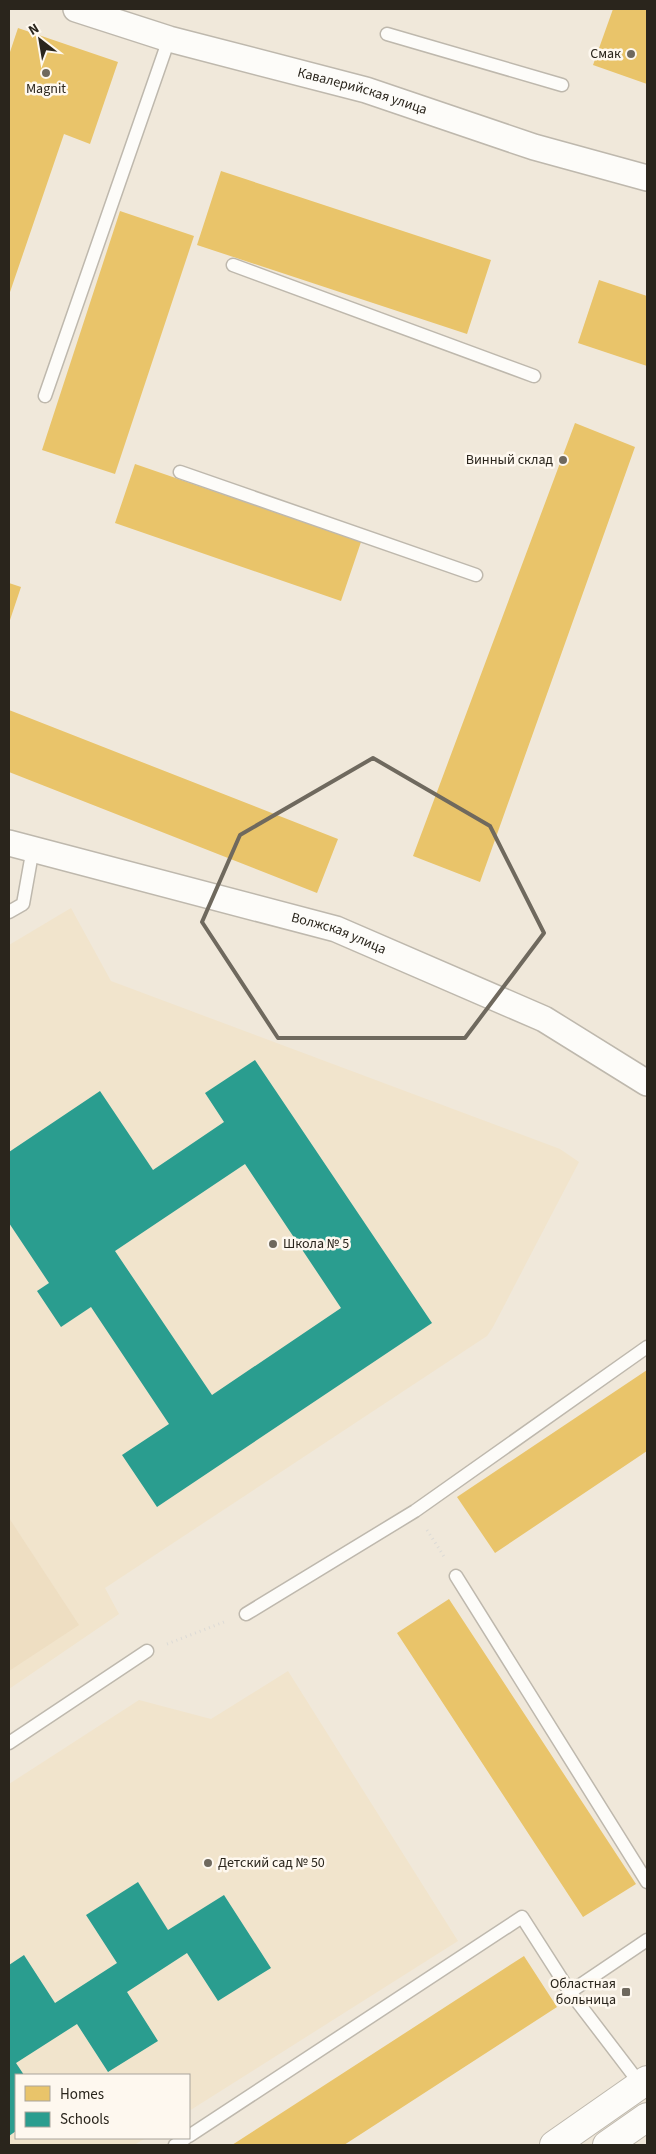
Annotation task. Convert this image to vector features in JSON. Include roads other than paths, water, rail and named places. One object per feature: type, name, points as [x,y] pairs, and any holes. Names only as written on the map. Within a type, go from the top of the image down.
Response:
[{"type":"main road","points":[[554,2145],[644,2082]]},
{"type":"main road","points":[[607,2145],[647,2117]]},
{"type":"street","name":"Кавалерийская улица","points":[[76,9],[169,39],[366,90],[534,147],[647,178]]},
{"type":"street","name":"Волжская улица","points":[[9,843],[336,929],[544,1019],[647,1083]]},
{"type":"lane","points":[[387,34],[562,84]]},
{"type":"lane","points":[[45,396],[169,39]]},
{"type":"lane","points":[[233,264],[534,376]]},
{"type":"lane","points":[[180,472],[476,575]]},
{"type":"lane","points":[[9,912],[23,904],[33,848]]},
{"type":"lane","points":[[246,1614],[415,1511],[647,1347]]},
{"type":"lane","points":[[456,1576],[642,1862],[647,1882]]},
{"type":"lane","points":[[9,1743],[147,1651]]},
{"type":"lane","points":[[190,2136],[522,1918],[570,1992],[644,2082]]},
{"type":"lane","points":[[570,1992],[647,1940]]},
{"type":"place","name":"Смак","points":[[631,54]]},
{"type":"place","name":"Magnit","points":[[46,73]]},
{"type":"place","name":"Винный склад","points":[[563,460]]},
{"type":"place","name":"Школа № 5","points":[[273,1244]]},
{"type":"place","name":"Детский сад № 50","points":[[208,1863]]},
{"type":"place","name":"Областная больница","points":[[626,1992]]}]
